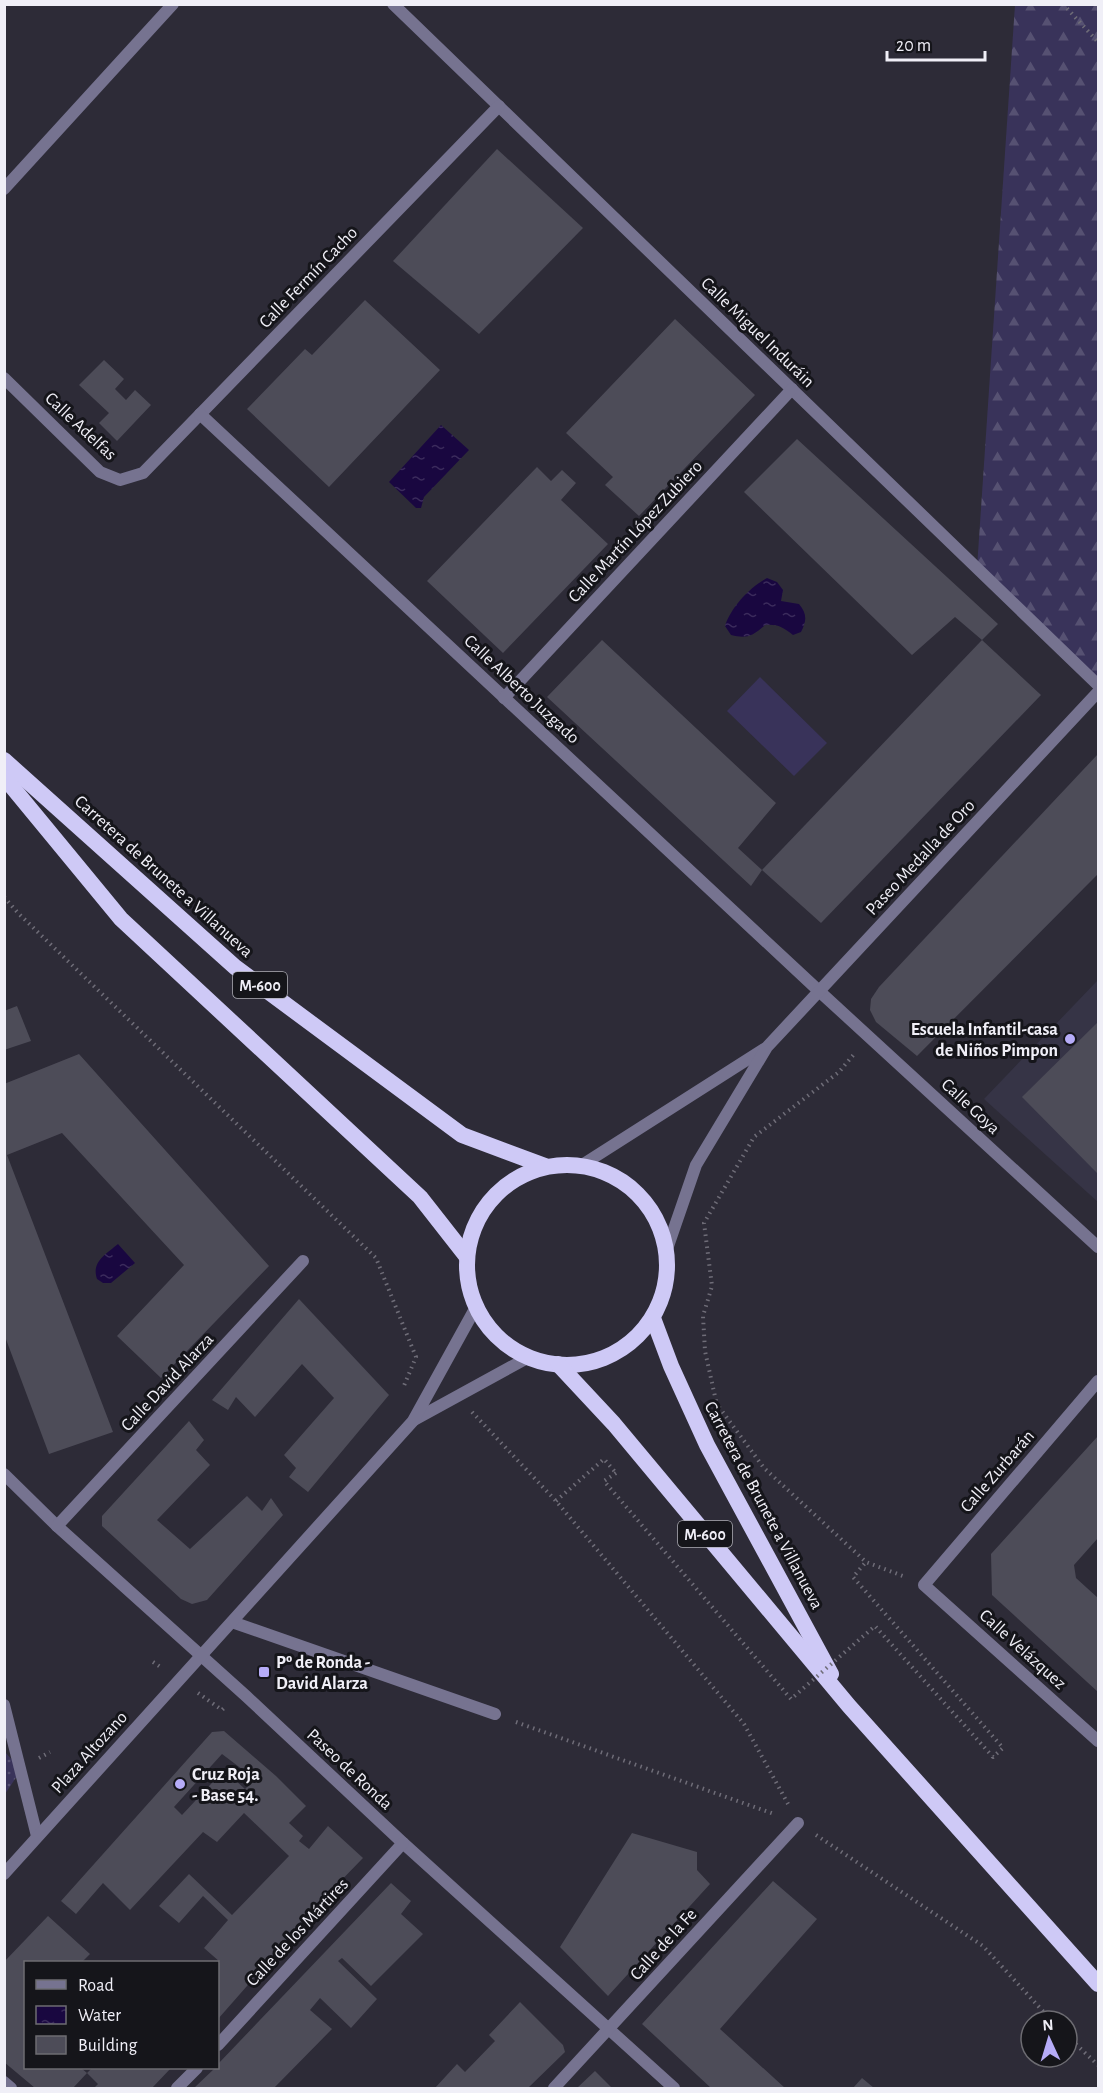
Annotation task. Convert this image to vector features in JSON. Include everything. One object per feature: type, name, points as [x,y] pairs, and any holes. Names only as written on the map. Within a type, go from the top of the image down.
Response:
[{"type":"highway","name":"Carretera de Brunete a Villanueva","points":[[4,760],[235,967],[462,1135],[545,1166]]},
{"type":"highway","name":"M-600","points":[[4,777],[121,919],[420,1197],[467,1257]]},
{"type":"highway","name":"M-600","points":[[582,1165],[622,1180],[652,1210],[667,1249],[668,1273],[663,1296],[653,1318],[628,1345],[595,1361],[558,1364],[529,1357],[501,1339],[489,1328],[476,1307],[470,1291],[467,1257],[474,1226],[491,1199],[515,1179],[545,1166],[582,1165]]},
{"type":"highway","name":"Carretera de Brunete a Villanueva","points":[[653,1318],[707,1445],[849,1706]]},
{"type":"highway","name":"Carretera de Brunete a Villanueva","points":[[558,1364],[614,1424],[849,1706],[1098,1983]]},
{"type":"street","points":[[4,189],[173,4]]},
{"type":"street","name":"Calle Miguel Induráin","points":[[393,4],[1098,685]]},
{"type":"street","name":"Calle Fermín Cacho","points":[[143,473],[499,106]]},
{"type":"street","name":"Calle Adelfas","points":[[4,378],[100,472],[120,480],[143,473]]},
{"type":"street","name":"Calle Martín López Zubiero","points":[[504,698],[792,389]]},
{"type":"street","name":"Calle Alberto Juzgado","points":[[200,414],[819,991]]},
{"type":"street","name":"Paseo Medalla de Oro","points":[[667,1249],[696,1165],[767,1047],[1098,692]]},
{"type":"street","name":"Calle Goya","points":[[819,991],[1098,1247]]},
{"type":"street","name":"Paseo Medalla de Oro","points":[[582,1165],[767,1047]]},
{"type":"street","name":"Calle David Alarza","points":[[57,1526],[303,1261]]},
{"type":"street","points":[[201,1656],[413,1421],[476,1307]]},
{"type":"street","points":[[413,1421],[529,1357]]},
{"type":"street","name":"Calle Zurbarán","points":[[924,1584],[1098,1382]]},
{"type":"street","name":"Paseo de Ronda","points":[[7,1480],[403,1844],[674,2088]]},
{"type":"street","name":"Calle Velázquez","points":[[924,1584],[1098,1741]]},
{"type":"street","points":[[232,1622],[495,1714]]},
{"type":"street","name":"Plaza Altozano","points":[[4,1874],[201,1656]]},
{"type":"street","points":[[4,1705],[37,1836]]},
{"type":"street","name":"Calle de la Fe","points":[[554,2088],[798,1823]]},
{"type":"street","name":"Calle de los Mártires","points":[[219,2044],[403,1844]]},
{"type":"street","points":[[177,2088],[195,2069]]},
{"type":"street","points":[[4,2082],[11,2088]]},
{"type":"path","points":[[1063,4],[1098,42]]},
{"type":"path","points":[[4,897],[376,1258],[416,1357],[396,1402],[413,1421]]},
{"type":"path","points":[[869,1036],[839,1072],[754,1137],[704,1223],[712,1286],[703,1316],[705,1351],[717,1404],[764,1468],[866,1562],[924,1584]]},
{"type":"path","points":[[468,1408],[556,1501],[744,1724],[798,1823]]},
{"type":"path","points":[[556,1501],[604,1459],[616,1473],[604,1481],[791,1699],[875,1626],[993,1757],[1003,1748],[852,1577],[866,1562]]},
{"type":"path","points":[[495,1714],[798,1823],[983,1946],[1041,2009]]},
{"type":"path","points":[[1079,2047],[1098,2065]]},
{"type":"shaded area","name":"Escuela Infantil-casa de Niños Pimpon","points":[[1098,980],[1098,1202],[984,1099]]},
{"type":"green space","points":[[1015,5],[1098,5],[1098,685],[977,568]]},
{"type":"green space","points":[[760,677],[827,743],[794,776],[727,711]]},
{"type":"green space","points":[[5,1752],[21,1770],[5,1794]]},
{"type":"water","points":[[441,425],[469,450],[424,497],[421,508],[416,508],[389,482]]},
{"type":"water","points":[[767,578],[777,582],[783,590],[781,601],[799,604],[802,608],[805,617],[801,632],[793,635],[780,627],[765,625],[749,636],[731,635],[725,626],[736,605],[748,592]]},
{"type":"water","points":[[118,1244],[135,1263],[111,1283],[103,1283],[97,1279],[96,1268],[104,1255]]},
{"type":"building","points":[[497,149],[583,228],[479,334],[393,261]]},
{"type":"building","points":[[365,300],[440,370],[329,487],[247,409],[305,349],[312,355]]},
{"type":"building","points":[[675,319],[755,395],[639,516],[605,485],[613,477],[566,433]]},
{"type":"building","points":[[104,360],[124,379],[115,389],[126,400],[135,390],[151,405],[117,441],[99,423],[109,413],[79,385]]},
{"type":"building","points":[[797,439],[998,624],[982,640],[955,617],[912,655],[744,492]]},
{"type":"building","points":[[537,467],[551,481],[562,470],[576,483],[561,500],[608,544],[503,653],[427,581]]},
{"type":"building","points":[[602,640],[776,803],[738,848],[762,870],[751,886],[547,697]]},
{"type":"building","points":[[982,640],[1041,695],[821,923],[762,870]]},
{"type":"building","points":[[1098,754],[1098,874],[917,1056],[876,1022],[870,1010],[871,999],[879,987]]},
{"type":"building","points":[[17,1006],[31,1041],[4,1050],[4,1011]]},
{"type":"building","points":[[1098,1022],[1098,1174],[1022,1097]]},
{"type":"building","points":[[79,1054],[269,1266],[161,1378],[117,1336],[184,1265],[62,1133],[7,1155],[113,1432],[49,1454],[4,1334],[4,1084]]},
{"type":"building","points":[[299,1299],[389,1395],[308,1492],[289,1477],[296,1468],[284,1455],[334,1398],[302,1364],[255,1417],[236,1397],[228,1410],[212,1400]]},
{"type":"building","points":[[189,1421],[204,1440],[196,1450],[210,1465],[157,1520],[190,1549],[247,1496],[262,1511],[271,1498],[283,1515],[207,1600],[192,1604],[181,1599],[102,1526],[102,1516]]},
{"type":"building","points":[[1098,1436],[1098,1538],[1074,1565],[1076,1578],[1098,1598],[1098,1692],[992,1595],[991,1554]]},
{"type":"building","points":[[224,1731],[276,1776],[306,1806],[289,1823],[303,1836],[299,1841],[309,1849],[328,1826],[363,1858],[329,1893],[219,2018],[220,1962],[204,1948],[228,1920],[203,1896],[179,1923],[159,1906],[189,1874],[232,1915],[289,1856],[244,1813],[217,1842],[203,1832],[130,1910],[103,1883],[76,1914],[61,1901],[212,1732]],"holes":[[[222,1754],[255,1779],[245,1789],[224,1770],[182,1815],[174,1807]]]},
{"type":"building","points":[[632,1833],[697,1852],[697,1870],[710,1884],[608,1996],[560,1947]]},
{"type":"building","points":[[773,1881],[817,1919],[720,2029],[785,2088],[711,2088],[642,2024]]},
{"type":"building","points":[[391,1883],[411,1901],[401,1914],[423,1934],[371,1986],[342,1958],[338,1961],[377,1999],[351,2028],[320,1998],[310,2010],[332,2029],[274,2088],[194,2088],[214,2069],[219,2069],[219,2063]]},
{"type":"building","points":[[48,1916],[90,1954],[83,1961],[24,1961],[24,2069],[82,2069],[87,2073],[73,2088],[35,2088],[4,2062],[4,1962]]},
{"type":"building","points":[[520,2002],[563,2045],[565,2052],[528,2088],[435,2088],[457,2064],[465,2072],[495,2041],[489,2035]]},
{"type":"building","points":[[91,2069],[170,2069],[152,2088],[94,2088],[98,2084],[87,2073]]},
{"type":"building","points":[[595,2071],[612,2088],[577,2088]]},
{"type":"building","points":[[862,2078],[874,2088],[853,2088]]},
{"type":"place","name":"Escuela Infantil-casa de Niños Pimpon","points":[[1070,1039]]},
{"type":"place","name":"Pº de Ronda - David Alarza","points":[[264,1672]]},
{"type":"place","name":"Cruz Roja - Base 54.","points":[[180,1784]]}]
